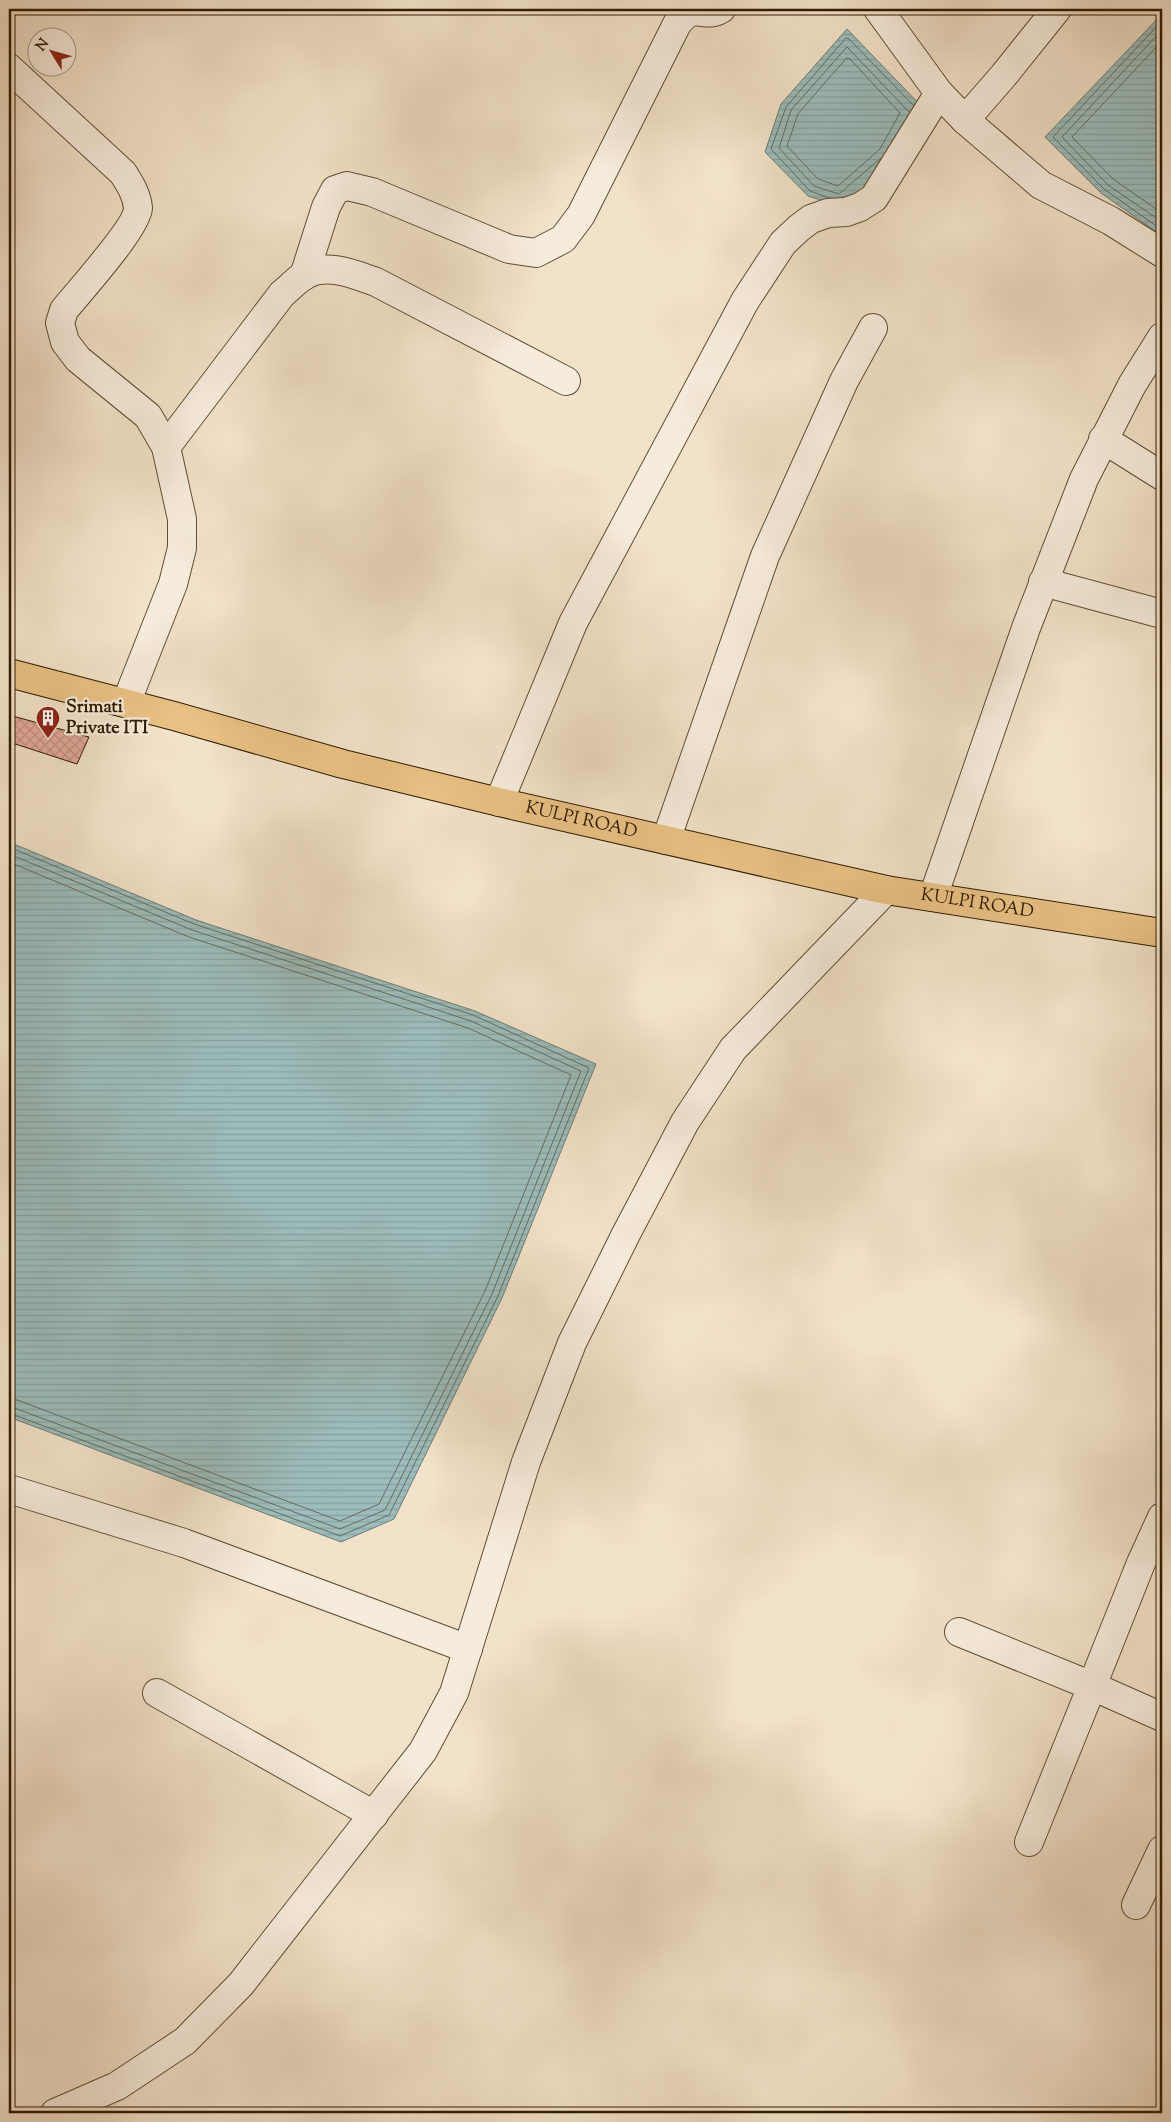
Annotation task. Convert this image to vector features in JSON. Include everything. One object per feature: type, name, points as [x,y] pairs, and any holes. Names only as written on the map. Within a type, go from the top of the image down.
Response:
[{"type":"main road","name":"KULPI ROAD","points":[[9,673],[126,703],[342,764],[499,802],[886,890],[1162,932]]},
{"type":"street","points":[[304,276],[326,207],[335,190],[347,186],[372,192],[509,249],[536,253],[562,239],[581,215],[683,15],[692,11],[709,12],[721,9]]},
{"type":"street","points":[[878,9],[939,93],[965,120],[1041,185],[1111,221],[1162,253]]},
{"type":"street","points":[[965,120],[1004,76],[1057,9]]},
{"type":"street","points":[[9,68],[123,173],[134,191],[138,210],[131,228],[64,310],[60,323],[65,342],[78,359],[148,416],[166,447],[182,519],[182,548],[173,584],[126,703]]},
{"type":"street","points":[[499,802],[573,623],[744,301],[784,243],[798,228],[811,219],[828,213],[846,212],[860,207],[874,198],[939,93]]},
{"type":"street","points":[[166,447],[282,294],[304,276],[318,270],[348,272],[376,282],[566,381]]},
{"type":"street","points":[[666,840],[765,556],[844,380],[874,328]]},
{"type":"street","points":[[933,897],[1043,582],[1084,479],[1132,385],[1162,337]]},
{"type":"street","points":[[1103,439],[1162,476]]},
{"type":"street","points":[[1043,582],[1162,614]]},
{"type":"street","points":[[55,2113],[117,2086],[185,2040],[241,1984],[423,1751],[454,1693],[526,1462],[572,1343],[626,1234],[685,1122],[733,1049],[886,890]]},
{"type":"street","points":[[9,1489],[184,1543],[468,1648]]},
{"type":"street","points":[[1029,1842],[1141,1562],[1162,1517]]},
{"type":"street","points":[[959,1632],[1092,1686],[1162,1717]]},
{"type":"street","points":[[157,1693],[374,1815]]},
{"type":"street","points":[[1136,1905],[1162,1850]]},
{"type":"water","points":[[1162,14],[1162,236],[1101,193],[1045,137]]},
{"type":"water","points":[[847,29],[924,109],[895,161],[843,207],[808,196],[765,152],[781,104]]},
{"type":"water","points":[[9,842],[196,920],[475,1011],[596,1064],[502,1298],[394,1519],[341,1542],[9,1417]]},
{"type":"building","name":"Srimati Private ITI","points":[[9,715],[89,737],[77,764],[9,742]]},
{"type":"place","name":"Srimati Private ITI","points":[[48,739]]}]
